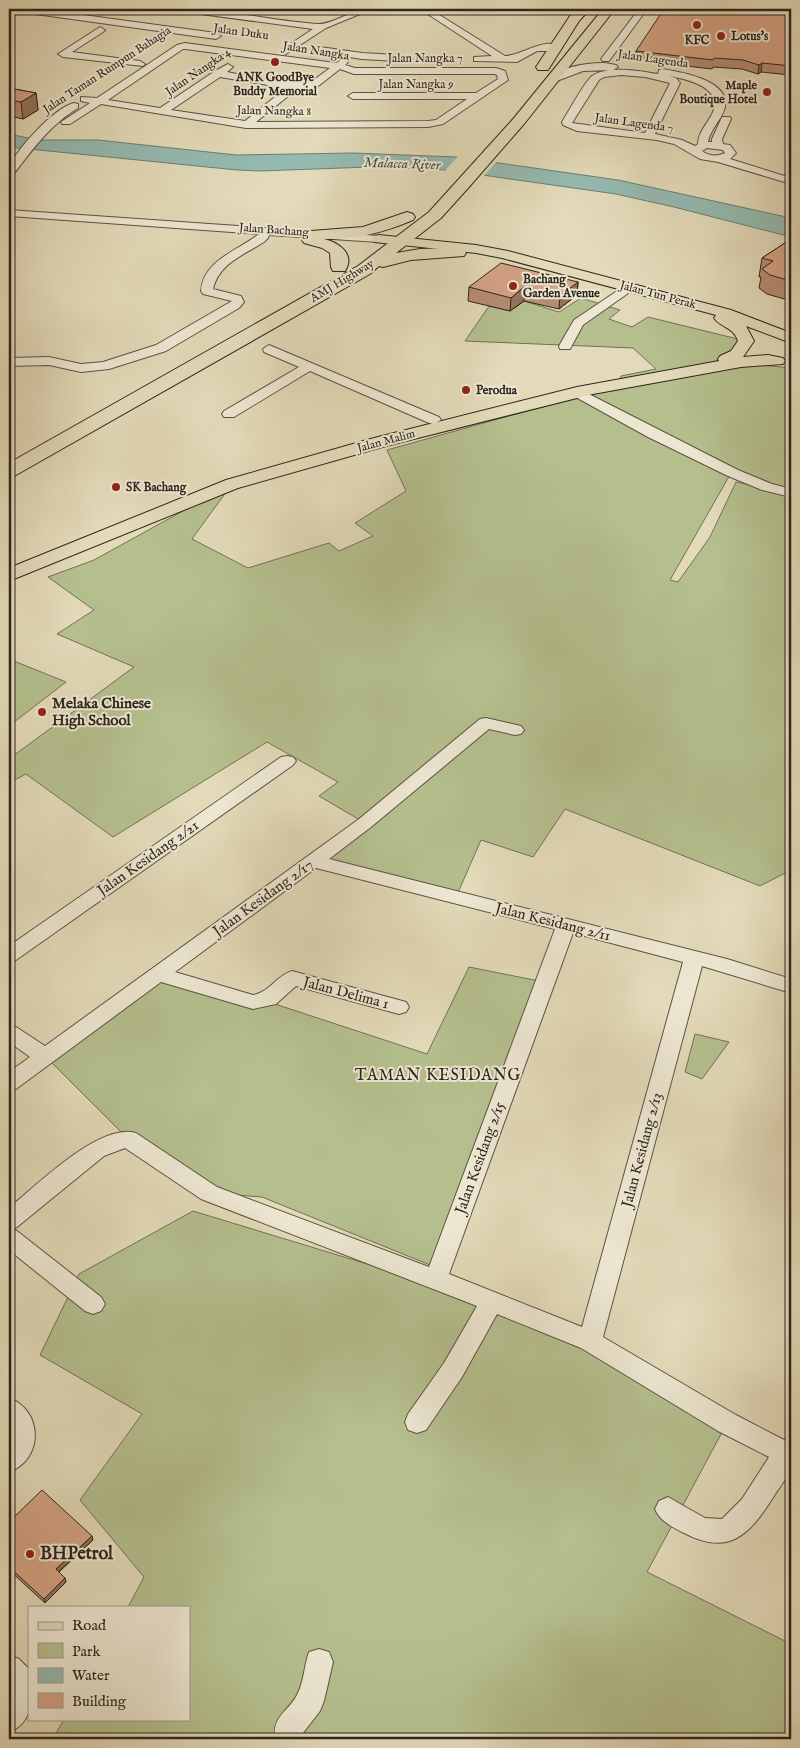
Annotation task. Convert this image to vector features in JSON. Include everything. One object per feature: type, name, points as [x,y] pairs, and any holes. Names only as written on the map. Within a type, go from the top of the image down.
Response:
[{"type":"highway","points":[[537,75],[557,48],[574,20],[584,9]]},
{"type":"highway","name":"AMJ Highway","points":[[443,185],[554,79],[609,9]]},
{"type":"highway","points":[[515,103],[527,89]]},
{"type":"highway","name":"AMJ Highway","points":[[9,456],[361,255],[400,243],[435,215],[464,184],[485,146]]},
{"type":"highway","name":"AMJ Highway","points":[[9,471],[361,255],[420,206]]},
{"type":"highway","points":[[435,215],[432,226],[436,236],[449,243],[476,249]]},
{"type":"highway","points":[[313,237],[370,232],[407,218]]},
{"type":"highway","points":[[313,237],[339,252],[341,256],[458,253]]},
{"type":"main road","name":"Jalan Tun Perak","points":[[400,243],[476,249],[585,275],[725,313],[791,338]]},
{"type":"main road","name":"Jalan Tun Perak","points":[[400,243],[525,267],[719,317],[748,328],[756,335],[758,347]]},
{"type":"main road","points":[[361,255],[400,243]]},
{"type":"main road","points":[[719,317],[739,328],[745,334],[746,341],[736,354],[724,363]]},
{"type":"main road","name":"Jalan Malim","points":[[9,575],[232,484],[380,442],[578,392],[724,363],[749,354],[765,340],[791,338]]},
{"type":"main road","points":[[758,347],[764,356],[787,363]]},
{"type":"main road","points":[[724,363],[787,363]]},
{"type":"main road","name":"Jalan Malim","points":[[9,564],[216,481],[434,420],[621,376],[724,363]]},
{"type":"street","points":[[75,21],[96,9]]},
{"type":"street","points":[[186,9],[321,27]]},
{"type":"street","points":[[287,48],[321,27],[368,9]]},
{"type":"street","points":[[424,9],[503,59]]},
{"type":"street","points":[[610,62],[642,9]]},
{"type":"street","name":"Jalan Duku","points":[[9,12],[75,21],[184,41],[287,48],[372,57],[412,58]]},
{"type":"street","points":[[260,19],[278,12]]},
{"type":"street","points":[[20,14],[227,38]]},
{"type":"street","points":[[20,14],[75,21],[100,30],[158,38]]},
{"type":"street","points":[[100,30],[63,54],[140,64]]},
{"type":"street","points":[[66,122],[184,41]]},
{"type":"street","name":"Jalan Nangka","points":[[184,41],[247,54],[339,66],[354,70]]},
{"type":"street","name":"Jalan Taman Rumpun Bahagia","points":[[9,173],[39,134],[59,116],[140,64],[184,41]]},
{"type":"street","name":"Jalan Duku","points":[[287,48],[344,62],[339,66]]},
{"type":"street","points":[[470,58],[518,59],[535,48],[557,48]]},
{"type":"street","name":"Jalan Lagenda","points":[[579,49],[588,60],[670,70],[698,76],[718,85],[726,92],[732,103],[716,139],[718,146]]},
{"type":"street","name":"Jalan Nangka 4","points":[[163,111],[247,54]]},
{"type":"street","points":[[218,73],[232,77],[298,86],[314,85],[339,66]]},
{"type":"street","name":"Jalan Lagenda","points":[[554,79],[578,68],[600,66],[666,72],[702,82],[716,93],[721,107],[699,148]]},
{"type":"street","points":[[352,124],[354,70]]},
{"type":"street","name":"Jalan Nangka 7","points":[[354,70],[496,71],[502,73],[503,80],[479,96]]},
{"type":"street","name":"Jalan Lagenda 7","points":[[649,135],[675,83],[672,80],[616,73],[602,74],[595,78],[568,119],[568,125],[577,128],[649,135],[699,148],[697,154],[716,158]]},
{"type":"street","points":[[217,88],[232,77]]},
{"type":"street","points":[[246,124],[298,86]]},
{"type":"street","name":"Jalan Nangka 9","points":[[353,96],[479,96]]},
{"type":"street","name":"Jalan Nangka 8","points":[[85,99],[246,124],[352,124],[434,123],[479,96]]},
{"type":"street","points":[[179,114],[194,103]]},
{"type":"street","points":[[699,148],[718,146],[731,151],[728,156]]},
{"type":"street","points":[[716,158],[728,156],[758,168],[791,177]]},
{"type":"street","points":[[716,158],[791,181]]},
{"type":"street","name":"Jalan Bachang","points":[[9,213],[313,237],[361,255]]},
{"type":"street","points":[[9,221],[24,214]]},
{"type":"street","name":"Jalan Bachang","points":[[168,225],[202,231],[264,236],[313,237]]},
{"type":"street","points":[[9,362],[32,363],[49,361],[70,366],[92,368],[161,348],[238,302],[237,299],[211,294],[207,291],[208,284],[226,259],[250,247],[264,236]]},
{"type":"street","points":[[565,346],[578,323],[624,291]]},
{"type":"street","points":[[269,349],[434,420]]},
{"type":"street","points":[[229,414],[310,366]]},
{"type":"street","points":[[578,392],[642,428],[731,473],[791,494]]},
{"type":"street","name":"Jalan Kesidang 2/17","points":[[9,1083],[365,823],[486,722],[515,730]]},
{"type":"street","name":"Jalan Kesidang 2/21","points":[[9,955],[287,761]]},
{"type":"street","name":"Jalan Kesidang 2/11","points":[[314,861],[694,958],[791,986]]},
{"type":"street","name":"Jalan Kesidang 2/15","points":[[436,1279],[566,925]]},
{"type":"street","name":"Jalan Kesidang 2/13","points":[[590,1341],[694,958]]},
{"type":"street","name":"Jalan Delima 1","points":[[158,974],[253,1002],[269,999],[292,978],[399,1008]]},
{"type":"street","points":[[9,1032],[45,1057]]},
{"type":"street","points":[[9,1221],[96,1150],[113,1142],[128,1139],[209,1193],[436,1279],[590,1341],[728,1424],[789,1453],[742,1520],[727,1530],[707,1530],[687,1522],[668,1509]]},
{"type":"street","points":[[9,1237],[92,1304]]},
{"type":"street","points":[[417,1422],[453,1370],[492,1302]]},
{"type":"street","points":[[9,1409],[18,1418],[25,1436],[15,1454]]},
{"type":"street","points":[[289,1739],[288,1729],[310,1701],[319,1662]]},
{"type":"street","points":[[9,1669],[28,1687]]},
{"type":"street","points":[[9,1718],[28,1695]]},
{"type":"green space","points":[[581,298],[620,310],[609,319],[632,327],[648,317],[746,341],[737,354],[742,363],[791,368],[791,870],[760,886],[565,809],[533,857],[481,840],[456,897],[314,861],[365,823],[319,796],[338,782],[267,742],[113,837],[26,774],[9,783],[9,759],[134,667],[57,634],[94,610],[48,577],[94,560],[232,484],[192,539],[248,568],[329,543],[339,551],[373,536],[355,523],[406,491],[387,450],[584,395],[618,383],[621,376],[656,369],[633,348],[465,341],[489,306],[510,311],[524,301],[559,312]],"holes":[[[731,473],[776,490],[736,482],[710,537],[678,582],[670,580]]]},
{"type":"green space","points":[[9,659],[66,682],[9,726]]},
{"type":"green space","points":[[469,967],[544,982],[440,1269],[262,1197],[209,1193],[128,1139],[49,1060],[158,974],[278,1005],[427,1054]]},
{"type":"green space","points":[[695,1034],[729,1042],[702,1079],[685,1072]]},
{"type":"green space","points":[[193,1211],[492,1302],[590,1341],[727,1423],[647,1572],[791,1644],[791,1739],[53,1739],[63,1720],[190,1720],[190,1606],[129,1606],[144,1577],[80,1500],[142,1414],[40,1355],[79,1274]]},
{"type":"water","name":"Malacca River","points":[[9,134],[38,140],[98,140],[236,155],[353,153],[457,157],[618,180],[791,218],[791,237],[616,194],[447,170],[370,167],[260,171],[237,170],[9,147]]},
{"type":"pier","points":[[459,155],[498,160],[483,177],[444,172]]},
{"type":"building","name":"Lotus's","points":[[664,9],[791,9],[791,66],[762,63],[759,65],[743,60],[714,58],[713,60],[636,51]]},
{"type":"building","points":[[9,88],[36,93],[21,102],[9,100]]},
{"type":"building","points":[[791,239],[791,281],[770,275],[762,269],[773,261],[762,258]]},
{"type":"building","points":[[501,263],[578,282],[560,296],[524,287],[511,298],[469,287]]},
{"type":"building","name":"BHPetrol","points":[[42,1490],[92,1536],[56,1569],[65,1578],[44,1599],[9,1567],[9,1522]]},
{"type":"place","name":"KFC","points":[[697,25]]},
{"type":"place","name":"Lotus's","points":[[721,36]]},
{"type":"place","name":"ANK GoodBye Buddy Memorial","points":[[275,62]]},
{"type":"place","name":"Maple Boutique Hotel","points":[[767,92]]},
{"type":"place","name":"Bachang Garden Avenue","points":[[513,286]]},
{"type":"place","name":"Perodua","points":[[466,390]]},
{"type":"place","name":"SK Bachang","points":[[116,487]]},
{"type":"place","name":"Melaka Chinese High School","points":[[42,712]]},
{"type":"place","name":"BHPetrol","points":[[30,1554]]},
{"type":"district","name":"TAMAN KESIDANG","points":[[438,1076]]}]
